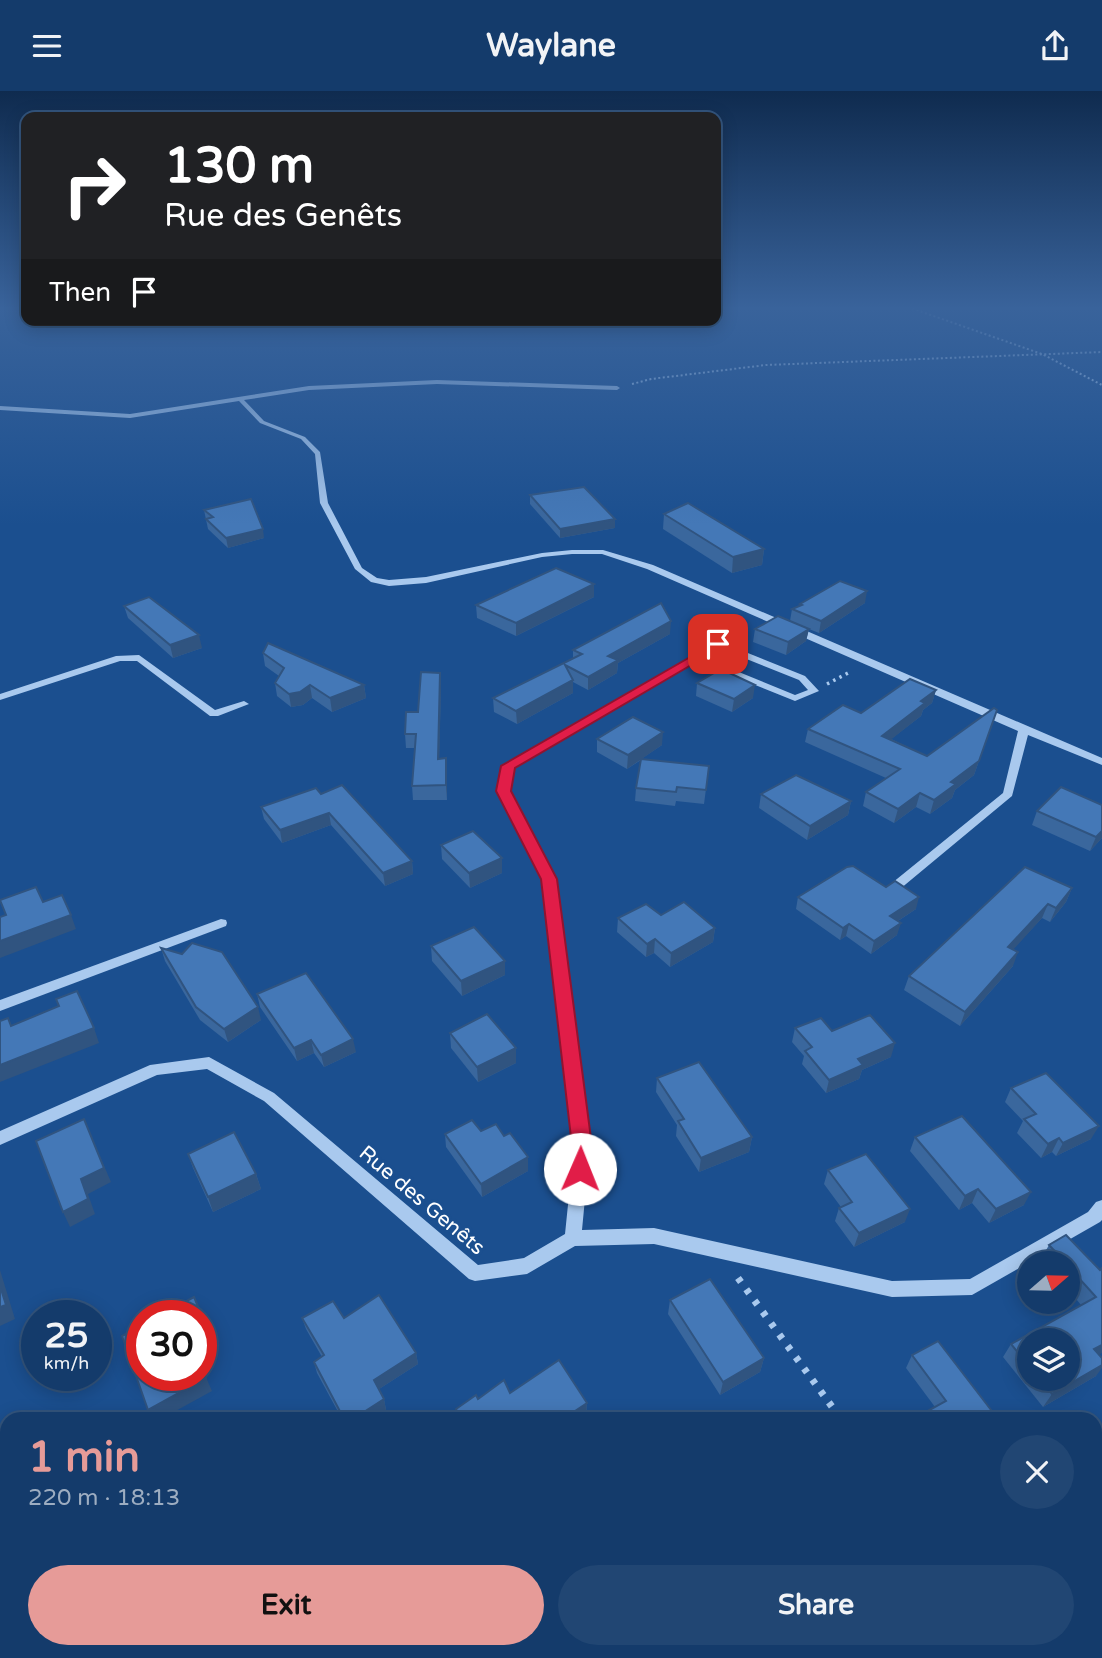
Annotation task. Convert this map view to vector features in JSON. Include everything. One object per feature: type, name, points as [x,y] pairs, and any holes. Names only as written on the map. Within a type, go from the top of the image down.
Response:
[{"type":"street","points":[[0,408],[130,416],[309,388],[437,382],[617,389]]},
{"type":"street","points":[[242,400],[262,422],[303,438],[318,453],[324,503],[359,569],[374,580],[389,583],[425,580],[542,555],[603,552],[650,567],[1102,762]]},
{"type":"street","points":[[695,658],[795,698],[814,691],[802,678],[718,644],[508,766],[504,791],[549,879],[582,1146],[573,1238],[654,1236],[892,1289],[971,1287],[1094,1217],[1102,1207]]},
{"type":"street","points":[[0,697],[119,658],[139,658],[214,714],[244,704]]},
{"type":"street","points":[[896,886],[1008,794],[1024,730]]},
{"type":"street","points":[[0,1006],[221,923]]},
{"type":"street","name":"Rue des Genêts","points":[[0,1137],[155,1069],[209,1063],[269,1097],[475,1273],[527,1266],[573,1238]]},
{"type":"path","points":[[617,389],[651,379]]},
{"type":"path","points":[[814,691],[869,663]]},
{"type":"path","points":[[716,1249],[836,1412]]},
{"type":"building","points":[[584,487],[615,519],[560,529],[530,495]]},
{"type":"building","points":[[251,499],[263,529],[226,538],[206,519],[213,517],[204,510]]},
{"type":"building","points":[[688,503],[764,549],[733,557],[664,514]]},
{"type":"building","points":[[556,568],[594,584],[516,623],[476,605]]},
{"type":"building","points":[[840,581],[867,591],[821,621],[792,609],[802,605],[800,604]]},
{"type":"building","points":[[149,597],[199,635],[170,645],[124,606]]},
{"type":"building","points":[[661,603],[671,621],[608,656],[618,660],[588,677],[565,665],[573,680],[516,711],[493,698],[582,654],[573,650]]},
{"type":"building","points":[[778,616],[809,629],[788,642],[755,629]]},
{"type":"building","points":[[268,643],[364,685],[330,698],[310,685],[300,692],[289,694],[275,683],[284,668],[263,653]]},
{"type":"building","points":[[721,669],[755,685],[734,699],[697,683]]},
{"type":"building","points":[[421,672],[440,673],[438,759],[446,758],[446,785],[412,786],[416,734],[405,734],[406,712],[418,712]]},
{"type":"building","points":[[910,679],[936,690],[921,701],[925,703],[882,736],[927,756],[994,708],[997,710],[979,761],[951,782],[956,784],[934,800],[920,793],[898,809],[866,792],[900,769],[808,729],[843,705],[861,713]]},
{"type":"building","points":[[633,717],[663,732],[628,755],[597,739]]},
{"type":"building","points":[[641,759],[709,766],[706,790],[677,787],[676,792],[636,788]]},
{"type":"building","points":[[796,775],[851,801],[810,826],[761,794]]},
{"type":"building","points":[[342,785],[412,861],[383,873],[329,813],[280,830],[261,807],[316,788],[321,794]]},
{"type":"building","points":[[1061,787],[1102,805],[1102,831],[1096,837],[1037,811]]},
{"type":"building","points":[[473,831],[502,858],[469,873],[441,845]]},
{"type":"building","points":[[853,866],[886,887],[895,881],[919,897],[890,916],[901,923],[874,941],[849,924],[843,928],[798,897]]},
{"type":"building","points":[[1025,867],[1072,888],[1056,908],[1048,904],[1008,947],[1018,952],[965,1012],[909,976]]},
{"type":"building","points":[[36,887],[43,902],[62,895],[71,915],[0,941],[0,917],[6,915],[0,900]]},
{"type":"building","points":[[684,902],[715,928],[671,953],[655,939],[647,944],[618,918],[646,904],[661,915]]},
{"type":"building","points":[[474,927],[505,961],[461,981],[431,946]]},
{"type":"building","points":[[192,943],[222,952],[258,1007],[224,1029],[196,1007],[161,948],[182,954]]},
{"type":"building","points":[[306,973],[353,1039],[321,1055],[311,1040],[294,1048],[257,994]]},
{"type":"building","points":[[77,991],[94,1028],[0,1065],[0,1021],[8,1018],[11,1026],[59,1006],[56,999]]},
{"type":"building","points":[[487,1014],[516,1048],[477,1067],[450,1033]]},
{"type":"building","points":[[870,1015],[895,1043],[858,1059],[863,1065],[829,1080],[805,1051],[812,1047],[795,1028],[821,1018],[832,1031]]},
{"type":"building","points":[[699,1062],[752,1137],[701,1158],[678,1121],[684,1119],[657,1078]]},
{"type":"building","points":[[1046,1073],[1099,1126],[1063,1143],[1059,1138],[1048,1144],[1024,1119],[1036,1114],[1011,1088]]},
{"type":"building","points":[[962,1116],[1031,1192],[996,1209],[978,1189],[965,1196],[915,1137]]},
{"type":"building","points":[[84,1119],[104,1168],[81,1179],[88,1199],[63,1212],[36,1141]]},
{"type":"building","points":[[472,1120],[481,1131],[496,1124],[504,1136],[510,1133],[528,1157],[481,1184],[445,1134]]},
{"type":"building","points":[[234,1132],[256,1174],[208,1197],[188,1154]]},
{"type":"building","points":[[866,1154],[910,1209],[859,1233],[839,1208],[852,1202],[828,1170]]},
{"type":"building","points":[[1066,1235],[1100,1270],[1102,1268],[1102,1345],[1094,1349],[1102,1358],[1102,1365],[1080,1378],[1080,1328],[1040,1328],[1065,1314],[1080,1314],[1080,1306],[1096,1297],[1080,1279],[1080,1251],[1055,1251],[1049,1245]]},
{"type":"building","points":[[710,1279],[764,1358],[723,1382],[670,1300]]},
{"type":"building","points":[[0,1286],[6,1305],[0,1307]]},
{"type":"building","points":[[379,1295],[416,1353],[374,1380],[384,1399],[364,1412],[340,1412],[314,1362],[324,1355],[302,1318],[333,1301],[344,1318]]},
{"type":"building","points":[[938,1341],[993,1412],[926,1412],[946,1401],[912,1355]]},
{"type":"building","points":[[1017,1341],[1017,1351],[1011,1344]]},
{"type":"building","points":[[559,1360],[587,1403],[574,1412],[458,1412],[456,1409],[476,1395],[478,1399],[504,1380],[510,1393]]},
{"type":"building","points":[[141,1391],[182,1391],[148,1410]]},
{"type":"route","points":[[580,1169],[582,1146],[549,879],[504,791],[508,766],[718,644]]}]
